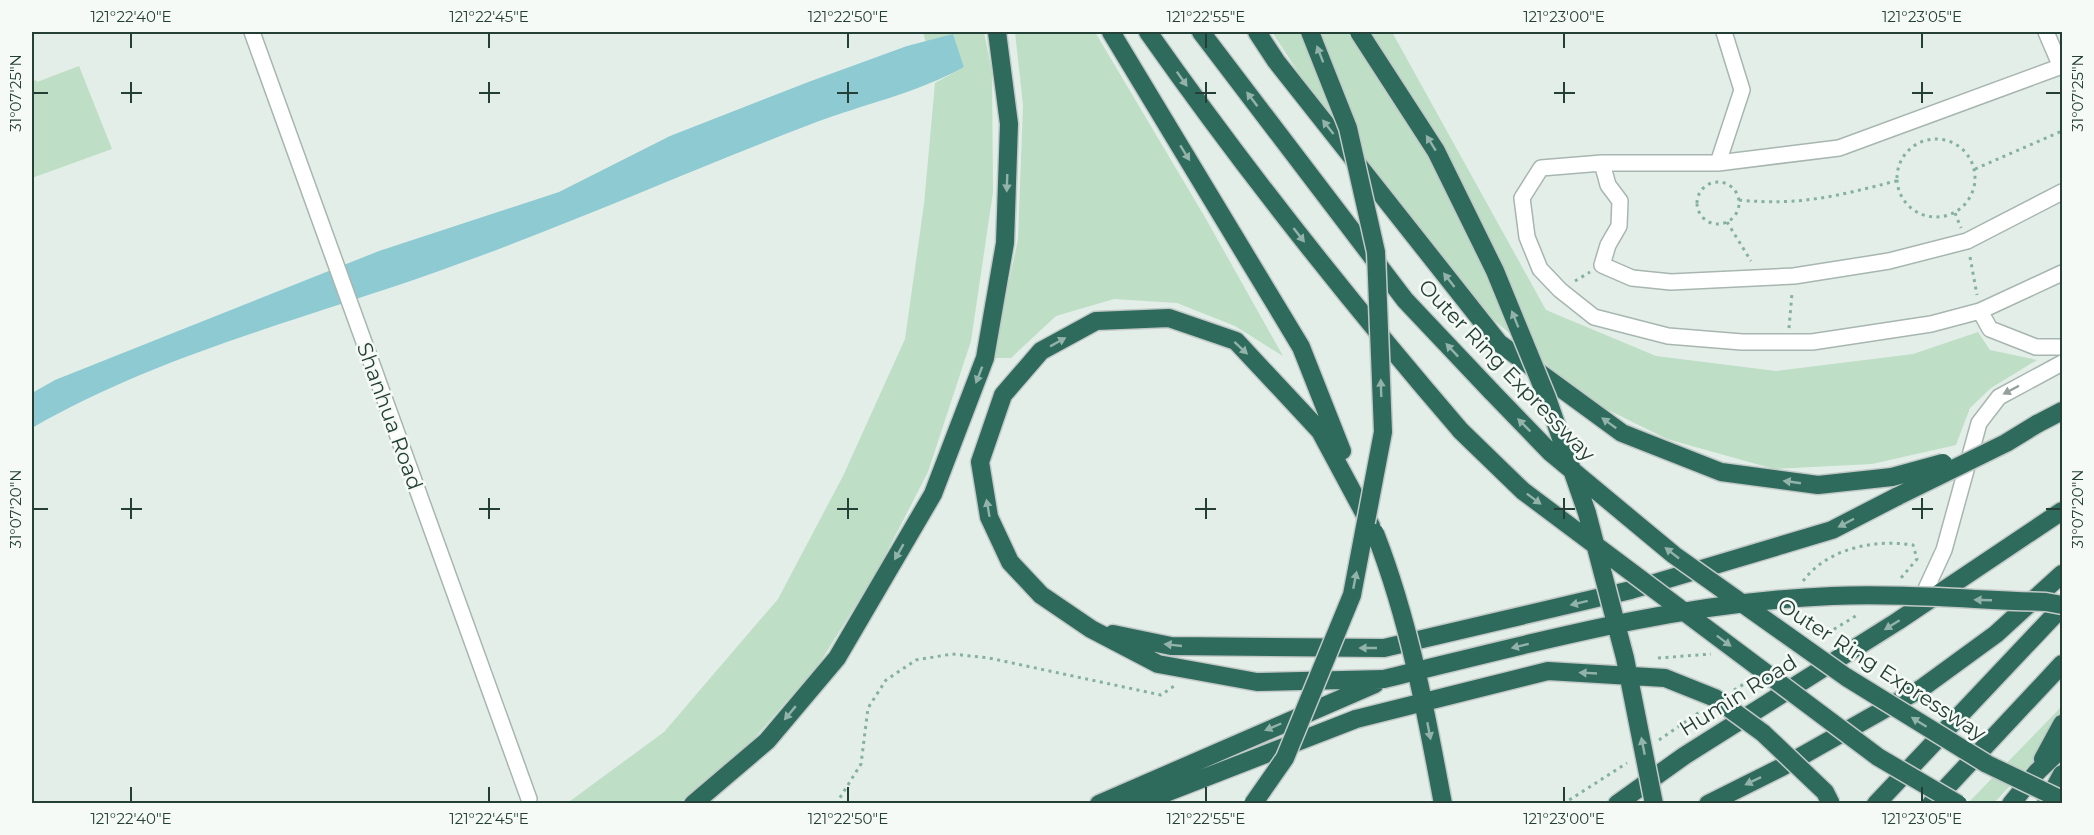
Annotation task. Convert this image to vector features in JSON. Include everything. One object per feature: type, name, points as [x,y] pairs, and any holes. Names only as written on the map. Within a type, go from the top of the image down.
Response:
[{"type":"highway","points":[[693,804],[767,741],[837,658],[933,494],[985,358],[1005,243],[1009,124],[997,32]]},
{"type":"highway","points":[[1111,32],[1301,347],[1395,585],[1428,726],[1443,804]]},
{"type":"highway","points":[[1148,32],[1221,135],[1357,310],[1461,431],[1523,491],[1878,757],[1958,804]]},
{"type":"highway","name":"Outer Ring Expressway","points":[[1201,32],[1405,300],[1550,452],[1674,555],[1846,677],[1987,764],[2062,800]]},
{"type":"highway","points":[[1257,32],[1276,61],[1499,343],[1622,433],[1721,472],[1818,485],[1892,477],[1928,469],[2037,424]]},
{"type":"highway","points":[[1253,804],[1285,758],[1352,595],[1383,432],[1376,252],[1348,128],[1311,32]]},
{"type":"highway","points":[[1359,32],[1436,151],[1495,271],[1547,398],[1593,535],[1625,658],[1654,804]]},
{"type":"highway","points":[[1375,533],[1320,431],[1236,341],[1169,318],[1096,321],[1041,351],[1003,395],[980,462],[989,517],[1010,562],[1041,595],[1091,629],[1158,664],[1257,682],[1384,679]]},
{"type":"highway","points":[[1091,629],[1171,646],[1384,648],[1631,590],[1832,530],[2006,443],[2062,411]]},
{"type":"highway","name":"Humin Road","points":[[1617,804],[1684,756],[1917,609],[2062,511]]},
{"type":"highway","points":[[1707,804],[1782,767],[1922,688],[1996,634],[2062,574]]},
{"type":"highway","points":[[1100,804],[1384,679],[1624,621],[1714,607],[1832,596],[2046,602],[2062,606],[1876,804]]},
{"type":"highway","points":[[1931,804],[2062,664]]},
{"type":"highway","points":[[1137,804],[1356,719],[1548,671],[1665,678],[1715,698],[1763,733],[1825,792],[1831,804]]},
{"type":"highway","points":[[2037,772],[2062,724]]},
{"type":"highway","points":[[2012,804],[2037,772],[2062,748]]},
{"type":"highway","points":[[2046,804],[2062,774]]},
{"type":"street","name":"Shanhua Road","points":[[252,32],[530,799]]},
{"type":"street","points":[[1718,163],[1742,90],[1724,32]]},
{"type":"street","points":[[2046,32],[2062,66],[1839,148],[1718,163],[1602,163],[1541,168],[1522,198],[1527,237],[1540,269],[1560,290],[1594,317],[1619,326],[1668,336],[1812,342],[1931,324],[1980,311],[2062,273]]},
{"type":"street","points":[[1602,163],[1608,185],[1620,201],[1619,226],[1608,245],[1602,265],[1632,278],[1671,282],[1794,276],[1889,261],[1967,241],[2062,192]]},
{"type":"street","points":[[1980,311],[1990,329],[2036,347],[2062,347]]},
{"type":"street","points":[[1917,609],[1944,549],[1979,423],[1999,397],[2062,363]]},
{"type":"path","points":[[1975,169],[2062,131]]},
{"type":"path","points":[[1936,138],[1955,144],[1970,156],[1975,169],[1976,182],[1972,195],[1965,205],[1942,217],[1929,217],[1912,209],[1900,194],[1897,181],[1903,156],[1923,141],[1936,138]]},
{"type":"path","points":[[1738,200],[1776,204],[1818,200],[1897,181]]},
{"type":"path","points":[[1712,183],[1726,184],[1736,193],[1738,200],[1736,213],[1727,222],[1713,223],[1702,217],[1698,205],[1701,192],[1712,183]]},
{"type":"path","points":[[1727,222],[1760,276]]},
{"type":"path","points":[[1967,241],[1980,311]]},
{"type":"path","points":[[1560,290],[1602,265]]},
{"type":"path","points":[[1788,342],[1794,276]]},
{"type":"path","points":[[837,804],[861,764],[868,708],[886,680],[916,660],[952,654],[988,658],[1161,695],[1178,684]]},
{"type":"green space","points":[[923,32],[984,32],[992,72],[993,192],[971,341],[928,472],[877,571],[819,664],[738,757],[679,803],[566,804],[664,732],[778,599],[843,476],[905,339],[924,204],[935,83],[964,67],[953,35],[926,43]]},
{"type":"green space","points":[[1015,32],[1095,32],[1206,219],[1283,356],[1235,326],[1177,303],[1114,299],[1056,316],[1011,358],[993,358],[1018,239],[1023,105]]},
{"type":"green space","points":[[1272,32],[1392,32],[1546,310],[1656,356],[1776,371],[1913,354],[1978,332],[1990,350],[2037,360],[1991,388],[1970,408],[1956,445],[1872,464],[1774,469],[1667,439],[1590,401],[1482,310],[1300,75]]},
{"type":"green space","points":[[79,66],[112,149],[32,178],[32,82]]},
{"type":"green space","points":[[2062,706],[2062,730],[1994,803],[1967,804]]},
{"type":"water","points":[[953,34],[964,67],[928,84],[814,123],[486,254],[180,359],[129,380],[32,428],[32,393],[55,380],[379,251],[559,192],[670,136],[811,81],[907,46]]}]
